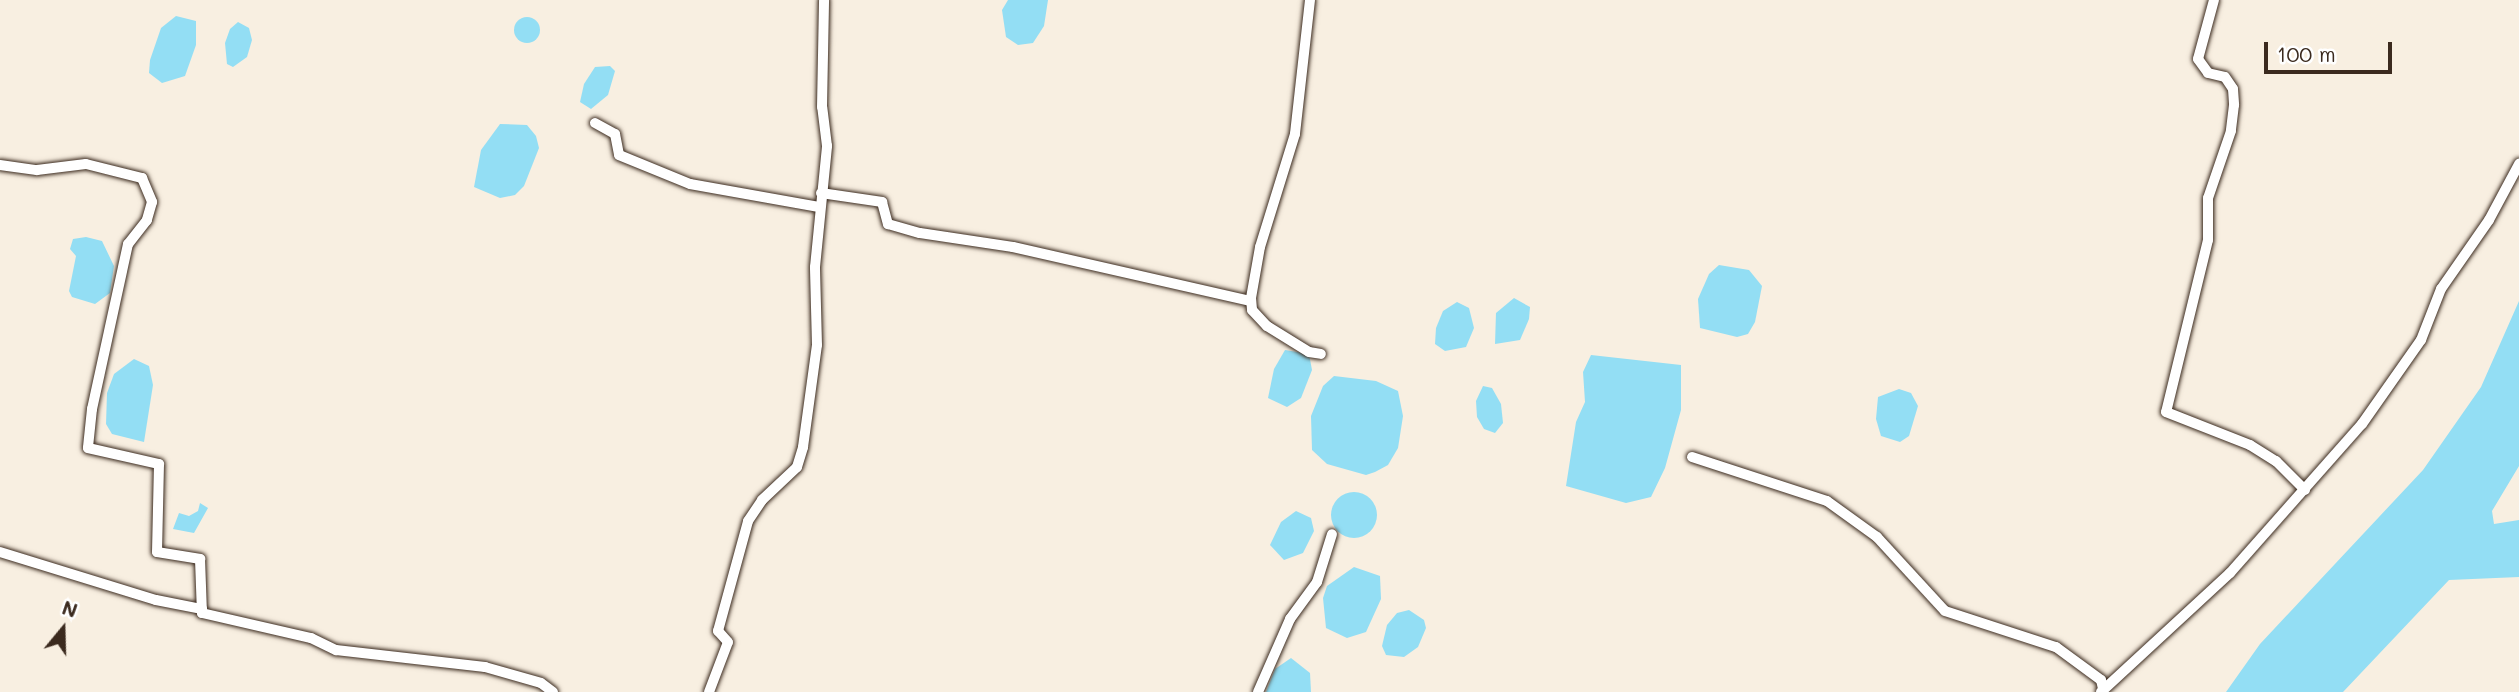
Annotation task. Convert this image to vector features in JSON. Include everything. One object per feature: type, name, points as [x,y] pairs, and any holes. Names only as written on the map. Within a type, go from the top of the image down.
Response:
[{"type":"street","points":[[709,692],[728,642],[718,631],[748,522],[762,500],[797,467],[803,447],[817,345],[813,300],[819,207],[827,146],[822,107],[824,0]]},
{"type":"street","points":[[1310,0],[1295,134],[1259,247],[1251,301],[1252,310],[1282,338],[1321,354]]},
{"type":"street","points":[[2214,0],[2198,59],[2208,73],[2225,77],[2233,89],[2231,131],[2208,198],[2208,240],[2166,411],[2235,437],[2277,460],[2305,490]]},
{"type":"street","points":[[595,123],[615,134],[618,155],[690,184],[819,207]]},
{"type":"street","points":[[0,165],[37,170],[86,164],[142,178],[152,202],[147,220],[128,244],[92,409],[88,448],[159,464],[158,552],[200,559],[202,613],[311,638],[336,650],[485,667],[541,683],[553,692]]},
{"type":"street","points":[[2102,691],[2230,573],[2362,424],[2421,340],[2441,289],[2489,220],[2519,164]]},
{"type":"street","points":[[821,193],[882,202],[888,224],[920,233],[1022,249],[1251,301]]},
{"type":"street","points":[[1692,457],[1827,501],[1877,537],[1945,611],[2056,647],[2101,680],[2102,691]]},
{"type":"street","points":[[1258,692],[1290,619],[1317,582],[1332,534]]},
{"type":"street","points":[[0,552],[156,600],[201,609]]},
{"type":"water","points":[[1008,0],[1048,0],[1044,26],[1033,43],[1018,45],[1006,37],[1002,10]]},
{"type":"water","points":[[176,16],[196,21],[196,45],[185,76],[162,83],[149,73],[150,60],[161,28]]},
{"type":"water","points":[[527,17],[536,21],[540,30],[536,39],[527,43],[518,39],[514,30],[518,21]]},
{"type":"water","points":[[238,22],[249,28],[252,40],[247,57],[233,67],[227,64],[225,43],[230,29]]},
{"type":"water","points":[[610,66],[615,71],[608,95],[591,109],[580,102],[584,84],[595,67]]},
{"type":"water","points":[[500,124],[527,125],[536,136],[539,148],[524,186],[515,195],[500,198],[474,187],[481,150]]},
{"type":"water","points":[[86,237],[102,241],[114,266],[110,293],[95,304],[72,297],[69,291],[76,256],[70,249],[73,239]]},
{"type":"water","points":[[1719,265],[1749,270],[1762,286],[1755,322],[1748,334],[1737,337],[1700,328],[1698,299],[1709,274]]},
{"type":"water","points":[[1514,298],[1530,307],[1529,319],[1520,340],[1495,344],[1496,313]]},
{"type":"water","points":[[2519,301],[2519,466],[2492,511],[2494,524],[2519,520],[2519,577],[2449,580],[2343,692],[2226,692],[2260,644],[2423,470],[2481,387]]},
{"type":"water","points":[[1457,302],[1469,308],[1474,328],[1466,347],[1445,351],[1435,344],[1436,328],[1443,311]]},
{"type":"water","points":[[1285,350],[1309,354],[1312,370],[1301,398],[1287,407],[1268,398],[1274,369]]},
{"type":"water","points":[[1591,355],[1681,365],[1681,410],[1665,468],[1651,497],[1626,503],[1566,486],[1576,422],[1585,402],[1583,372]]},
{"type":"water","points":[[134,359],[149,366],[153,385],[144,442],[112,434],[106,424],[107,393],[114,374]]},
{"type":"water","points":[[1334,376],[1376,381],[1398,391],[1403,416],[1398,448],[1388,465],[1375,472],[1366,475],[1327,464],[1312,450],[1311,416],[1323,386]]},
{"type":"water","points":[[1483,386],[1492,388],[1501,404],[1503,423],[1495,433],[1484,429],[1477,417],[1476,401]]},
{"type":"water","points":[[1899,389],[1911,393],[1918,406],[1909,436],[1900,442],[1881,436],[1876,419],[1878,397]]},
{"type":"water","points":[[1354,492],[1370,499],[1377,515],[1370,531],[1354,538],[1338,531],[1331,515],[1338,499]]},
{"type":"water","points":[[200,503],[208,508],[194,533],[173,529],[179,513],[189,516],[198,511]]},
{"type":"water","points":[[1296,511],[1311,518],[1314,531],[1303,553],[1284,560],[1270,545],[1281,522]]},
{"type":"water","points":[[1354,567],[1380,576],[1381,599],[1366,632],[1347,638],[1326,628],[1323,598],[1327,586]]},
{"type":"water","points":[[1409,610],[1424,620],[1426,628],[1418,647],[1404,657],[1386,655],[1382,646],[1387,625],[1397,613]]},
{"type":"water","points":[[1291,658],[1310,673],[1311,692],[1266,692],[1275,669]]}]
